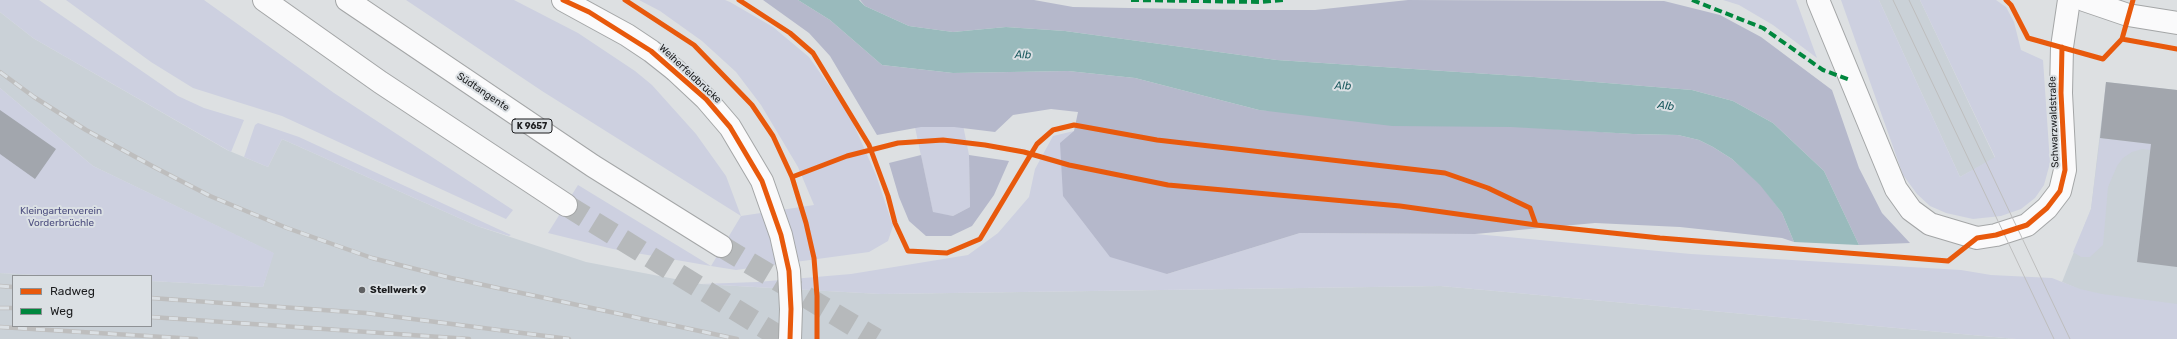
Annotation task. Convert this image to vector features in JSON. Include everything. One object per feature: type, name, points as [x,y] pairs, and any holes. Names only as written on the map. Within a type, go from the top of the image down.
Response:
[{"type":"main road","points":[[264,0],[380,82],[566,205]]},
{"type":"main road","name":"Südtangente","points":[[347,0],[593,166],[721,246]]},
{"type":"main road","name":"Weiherfeldbrücke","points":[[563,0],[651,50],[706,98],[730,127],[762,181],[781,235],[789,271],[791,309],[790,339]]},
{"type":"main road","name":"Schwarzwaldstraße","points":[[1818,0],[1896,189],[1911,210],[1930,224],[1977,238],[1996,235],[2027,225],[2047,208],[2060,191],[2065,170],[2061,93],[2062,47],[2069,0]]},
{"type":"main road","points":[[2084,0],[2128,15],[2177,22]]},
{"type":"shaded area","points":[[763,0],[798,0],[830,20],[882,65],[953,73],[1068,71],[1135,78],[1259,110],[1633,134],[1678,135],[1699,140],[1713,147],[1732,159],[1761,185],[1782,213],[1794,242],[1782,238],[1680,227],[1595,223],[1475,234],[1300,233],[1167,274],[1110,257],[1063,196],[1060,143],[1074,131],[1078,112],[1051,109],[1013,115],[995,132],[954,127],[921,127],[877,135],[830,56],[809,33]]},
{"type":"shaded area","points":[[860,0],[1034,0],[1073,7],[1245,10],[1315,10],[1408,0],[1664,1],[1720,15],[1761,37],[1832,90],[1859,168],[1882,213],[1910,243],[1859,245],[1824,171],[1773,123],[1733,101],[1692,90],[1534,77],[1277,60],[1065,31],[1006,27],[953,32],[909,26],[865,6]]},
{"type":"shaded area","points":[[1879,0],[1920,0],[1995,158],[1960,177]]},
{"type":"shaded area","points":[[0,12],[33,38],[227,150],[268,167],[282,139],[477,226],[586,262],[701,284],[881,294],[1441,286],[2016,339],[0,339],[0,273],[37,275],[12,275],[12,327],[152,327],[152,281],[263,287],[273,253],[93,166],[0,88]]},
{"type":"shaded area","points":[[2106,82],[2177,90],[2177,331],[2062,282],[2091,209]]},
{"type":"shaded area","points":[[921,155],[933,212],[953,216],[970,207],[969,155],[1009,161],[994,195],[972,226],[951,236],[926,236],[909,221],[899,197],[889,163]]},
{"type":"green space","points":[[0,0],[39,0],[178,96],[204,108],[244,120],[231,152],[33,38],[0,12]]},
{"type":"green space","points":[[66,0],[204,0],[334,93],[513,210],[506,219],[282,116],[193,88],[151,62]]},
{"type":"green space","points":[[406,0],[514,0],[578,33],[635,71],[652,85],[696,134],[726,176],[741,216],[542,91]]},
{"type":"green space","points":[[639,0],[725,0],[773,27],[809,57],[849,114],[876,175],[893,226],[888,241],[869,252],[736,270],[711,266],[741,216],[814,205],[798,167],[761,105],[736,72],[702,41],[660,11]]},
{"type":"green space","points":[[1723,0],[1796,0],[1817,58],[1773,25],[1739,5]]},
{"type":"green space","points":[[1841,0],[1879,0],[1960,177],[1995,157],[1920,0],[1996,0],[2006,7],[2014,22],[2021,50],[2043,60],[2050,163],[2044,185],[2035,198],[2021,209],[2001,216],[1973,219],[1946,213],[1930,206],[1917,194],[1903,175]]},
{"type":"green space","name":"Kleingartenverein Vorderbrüchle","points":[[0,88],[93,166],[274,253],[263,287],[152,281],[152,275],[37,275],[0,273]]},
{"type":"green space","points":[[958,100],[969,155],[970,207],[953,216],[933,213],[912,113]]},
{"type":"green space","points":[[258,123],[299,137],[511,235],[509,236],[477,226],[282,139],[268,167],[244,157],[255,125]]},
{"type":"green space","points":[[1074,131],[1167,274],[1300,233],[1475,234],[1691,254],[1961,270],[1991,275],[2052,278],[2080,289],[2102,294],[2177,304],[2177,339],[2016,339],[1441,286],[881,294],[701,284],[757,282],[851,274],[968,255],[998,233],[1029,197],[1035,169],[1053,136]]},
{"type":"green space","points":[[2100,138],[2151,144],[2151,150],[2142,149],[2132,152],[2123,158],[2117,166],[2108,187],[2103,245],[2090,257],[2081,257],[2073,252],[2091,209]]},
{"type":"green space","points":[[578,185],[711,266],[613,249],[548,233]]},
{"type":"water","name":"Alb","points":[[798,0],[859,0],[865,6],[909,26],[953,32],[1006,27],[1065,31],[1277,60],[1534,77],[1692,90],[1733,101],[1773,123],[1824,171],[1859,245],[1794,242],[1782,213],[1760,185],[1732,159],[1699,140],[1678,135],[1511,127],[1392,126],[1259,110],[1135,78],[1068,71],[953,73],[882,65],[830,20]]},
{"type":"building","points":[[2106,82],[2177,90],[2177,267],[2137,262],[2151,144],[2100,138]]},
{"type":"building","points":[[0,110],[56,149],[35,179],[0,154]]},
{"type":"tunnel","points":[[566,205],[783,339]]},
{"type":"tunnel","points":[[721,246],[876,339]]},
{"type":"tram line","points":[[1893,0],[2054,339]]},
{"type":"tram line","points":[[1909,0],[2070,339]]},
{"type":"railway","points":[[0,72],[34,97],[86,130],[154,167],[210,196],[287,228],[372,258],[451,278],[737,339]]},
{"type":"railway","points":[[0,286],[12,287]]},
{"type":"railway","points":[[152,298],[366,313],[569,339]]},
{"type":"railway","points":[[0,308],[12,308]]},
{"type":"railway","points":[[152,317],[469,339]]},
{"type":"railway","points":[[0,327],[196,339]]},
{"type":"marked path","points":[[1131,0],[1260,2],[1284,0]]},
{"type":"marked path","points":[[1692,0],[1763,28],[1823,70],[1850,80]]},
{"type":"cycle path","points":[[563,0],[589,12],[651,51],[706,99],[730,127],[762,181],[781,235],[789,271],[791,309],[790,339]]},
{"type":"cycle path","points":[[625,0],[694,45],[752,105],[773,136],[792,177],[806,223],[814,258],[817,296],[817,339]]},
{"type":"cycle path","points":[[739,0],[790,33],[813,53],[869,145],[888,196],[895,223],[908,251],[947,253],[980,239],[1037,144],[1053,130],[1074,125],[1157,140],[1445,173],[1488,188],[1530,208],[1536,225]]},
{"type":"cycle path","points":[[2006,0],[2011,5],[2028,38],[2103,59],[2122,39],[2133,0]]},
{"type":"cycle path","points":[[2122,39],[2177,49]]},
{"type":"cycle path","points":[[792,177],[847,156],[898,143],[943,140],[985,145],[1024,152],[1069,165],[1168,185],[1400,206],[1536,225],[1660,238],[1948,261],[1977,238],[1996,235],[2027,225],[2047,208],[2060,191],[2065,170],[2061,93],[2062,47]]},
{"type":"place","name":"Stellwerk 9","points":[[362,290]]}]
